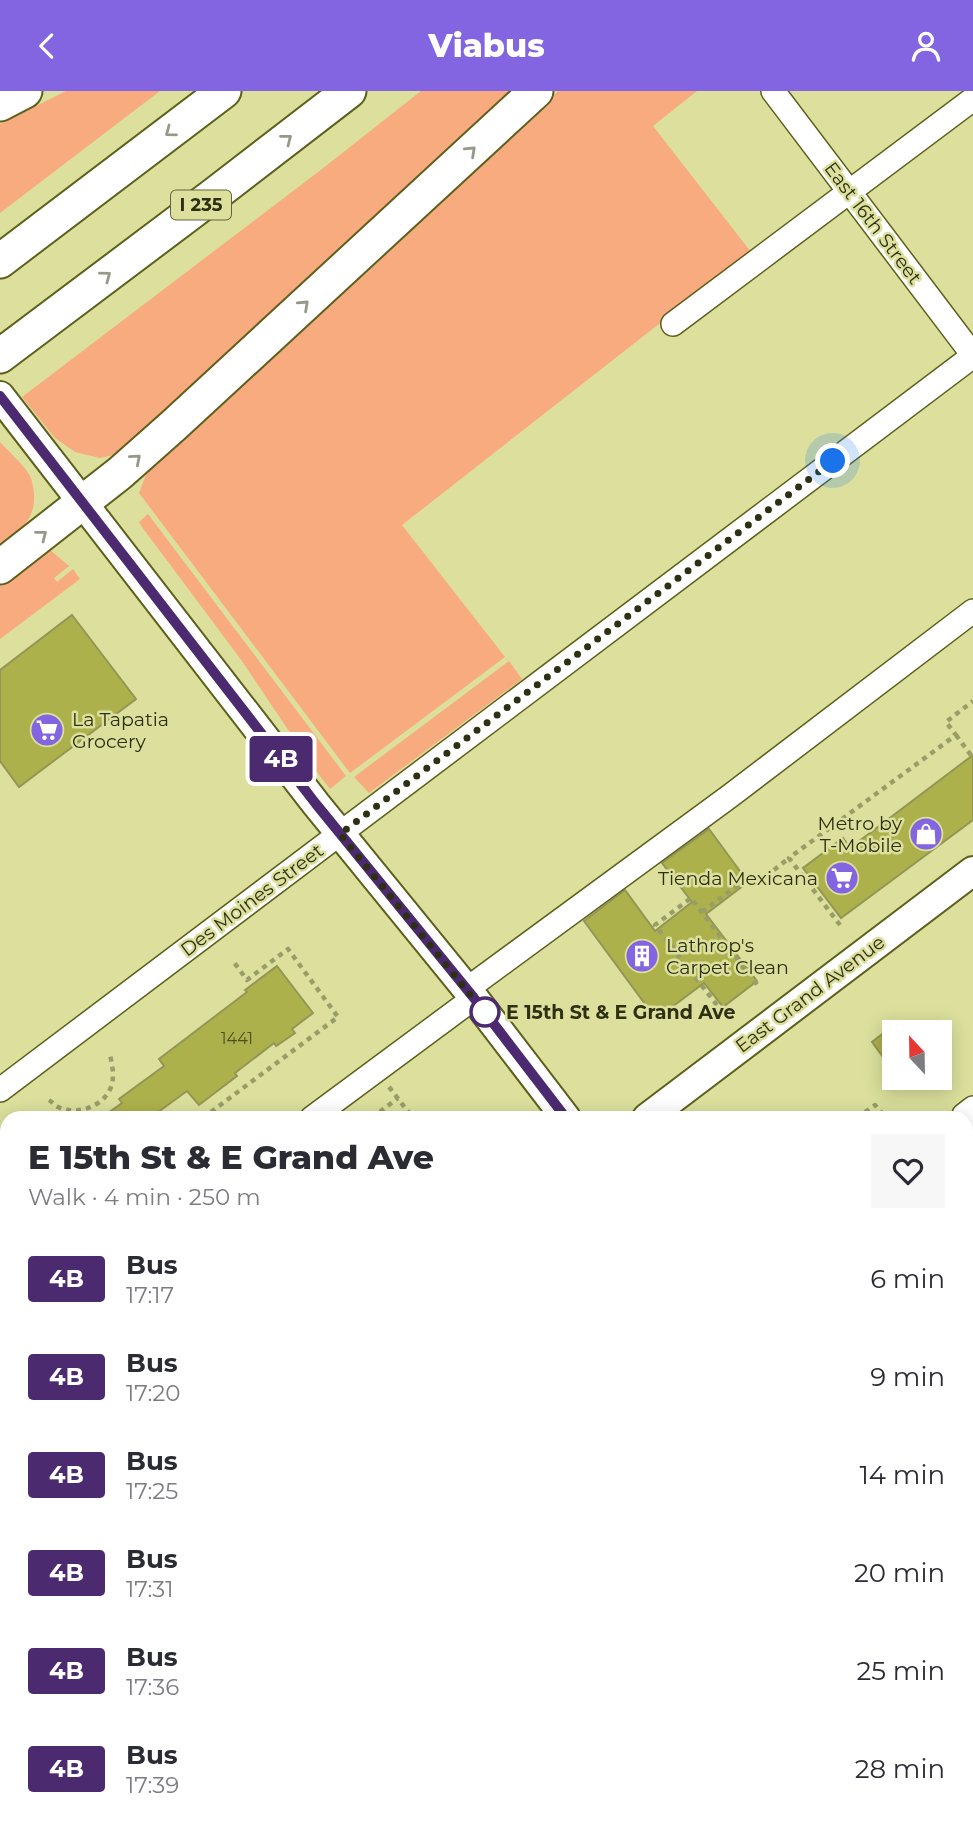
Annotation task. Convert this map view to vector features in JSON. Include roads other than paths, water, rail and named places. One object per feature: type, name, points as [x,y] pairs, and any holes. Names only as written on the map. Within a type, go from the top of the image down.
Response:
[{"type":"highway","points":[[0,104],[25,91]]},
{"type":"highway","points":[[2,259],[224,91]]},
{"type":"highway","name":"I 235","points":[[0,356],[349,91]]},
{"type":"highway","points":[[0,567],[83,503],[173,426],[536,91]]},
{"type":"main road","points":[[0,396],[340,834],[470,993],[561,1111]]},
{"type":"main road","name":"East Grand Avenue","points":[[657,1111],[973,871]]},
{"type":"street","name":"East 16th Street","points":[[773,91],[973,356]]},
{"type":"street","points":[[673,324],[973,99]]},
{"type":"street","name":"Des Moines Street","points":[[0,1090],[973,356]]},
{"type":"street","points":[[321,1111],[470,993],[973,611]]},
{"type":"place","name":"La Tapatia Grocery","points":[[47,730]]},
{"type":"place","name":"Metro by T-Mobile","points":[[926,834]]},
{"type":"place","name":"Tienda Mexicana","points":[[842,878]]},
{"type":"place","name":"Lathrop's Carpet Clean","points":[[642,956]]},
{"type":"place","name":"E 15th St & E Grand Ave","points":[[485,1012]]}]
